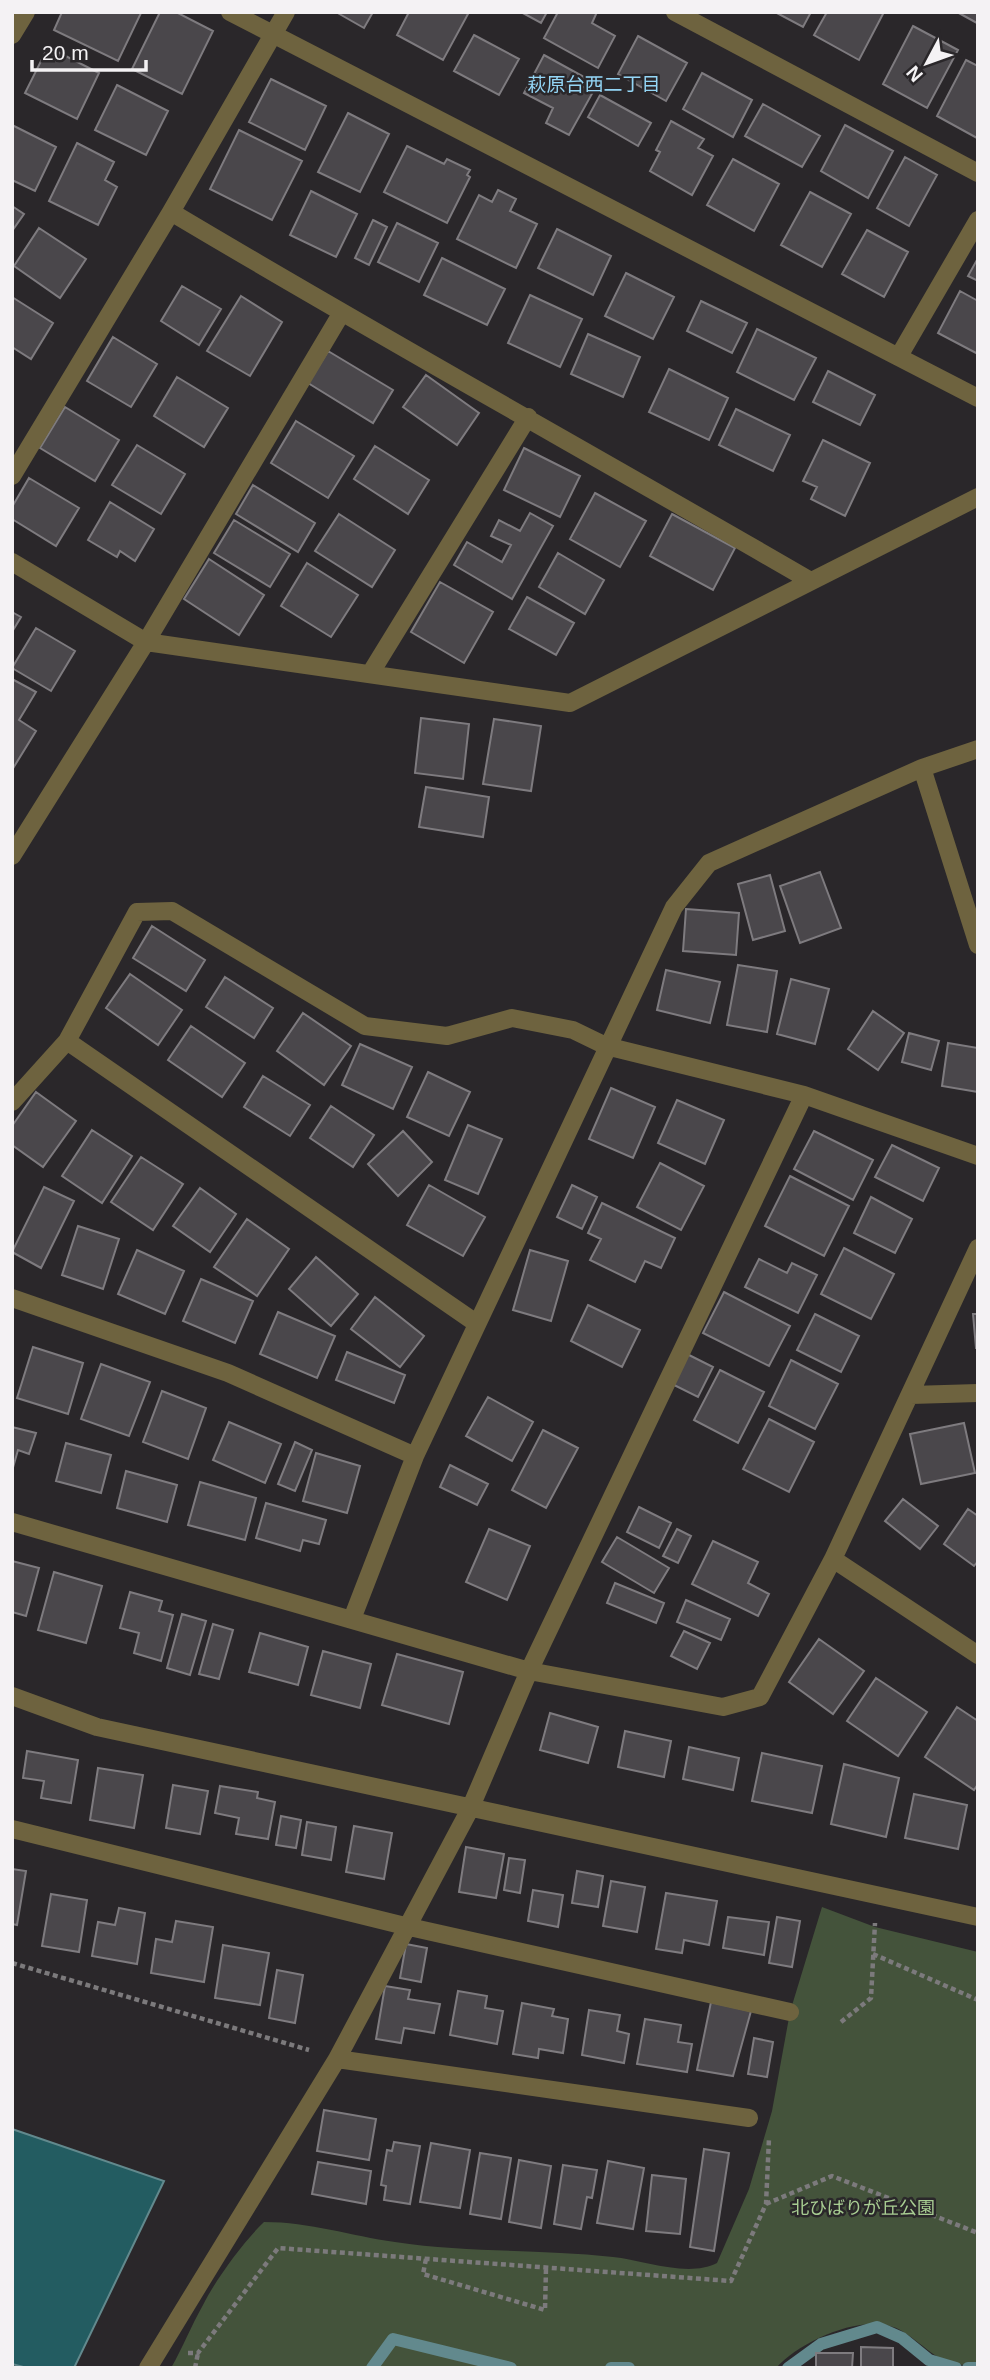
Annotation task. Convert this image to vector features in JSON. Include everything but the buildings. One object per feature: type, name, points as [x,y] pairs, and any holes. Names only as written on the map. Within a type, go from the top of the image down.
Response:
[{"type":"street","points":[[12,35],[26,12]]},
{"type":"street","points":[[230,12],[978,398]]},
{"type":"street","points":[[12,476],[171,212],[286,12]]},
{"type":"street","points":[[675,12],[978,173]]},
{"type":"street","points":[[171,212],[341,314],[528,417],[809,580]]},
{"type":"street","points":[[899,356],[978,220]]},
{"type":"street","points":[[12,856],[146,642],[341,314]]},
{"type":"street","points":[[370,674],[528,417]]},
{"type":"street","points":[[12,562],[146,642],[570,703],[978,497]]},
{"type":"street","points":[[352,1619],[415,1456],[606,1046],[674,907],[709,863],[922,768],[978,749]]},
{"type":"street","points":[[922,768],[978,946]]},
{"type":"street","points":[[12,1102],[66,1041],[137,912],[172,911],[365,1026],[447,1036],[512,1018],[573,1030],[606,1046],[804,1095],[978,1156]]},
{"type":"street","points":[[66,1041],[476,1323]]},
{"type":"street","points":[[152,2359],[337,2059],[405,1926],[470,1810],[529,1671],[804,1095]]},
{"type":"street","points":[[12,1522],[529,1671],[723,1707],[760,1697],[833,1559],[978,1248]]},
{"type":"street","points":[[12,1298],[228,1373],[415,1456]]},
{"type":"street","points":[[911,1395],[978,1393]]},
{"type":"street","points":[[833,1559],[978,1655]]},
{"type":"street","points":[[12,1696],[97,1727],[470,1810],[978,1917]]},
{"type":"street","points":[[12,1829],[405,1926],[790,2012]]},
{"type":"street","points":[[337,2059],[749,2118]]},
{"type":"path","points":[[841,2022],[871,1998],[877,1895]]},
{"type":"path","points":[[873,1954],[978,2000]]},
{"type":"path","points":[[12,1963],[337,2059]]},
{"type":"path","points":[[195,2368],[198,2353],[278,2248],[731,2281],[766,2204],[769,2132]]},
{"type":"path","points":[[766,2204],[832,2176],[978,2233]]},
{"type":"path","points":[[426,2259],[423,2274],[545,2310],[546,2269]]},
{"type":"path","points":[[152,2359],[198,2353]]},
{"type":"green space","name":"北ひばりが丘公園","points":[[822,1907],[875,1927],[978,1952],[978,2365],[944,2360],[902,2331],[888,2325],[871,2324],[854,2326],[818,2338],[801,2347],[776,2368],[171,2368],[215,2284],[239,2250],[264,2222],[298,2224],[422,2245],[586,2255],[665,2267],[693,2269],[717,2263],[749,2189],[772,2111],[790,2012]]},
{"type":"water","points":[[12,2129],[164,2181],[74,2368],[27,2368],[12,2364]]},
{"type":"waterway","points":[[788,2368],[821,2344],[877,2327],[902,2338],[929,2360],[956,2368]]},
{"type":"waterway","points":[[372,2368],[393,2339],[511,2368]]},
{"type":"waterway","points":[[611,2368],[629,2368]]},
{"type":"waterway","points":[[968,2368],[978,2368]]},
{"type":"district","name":"萩原台西二丁目","points":[[594,84]]}]
